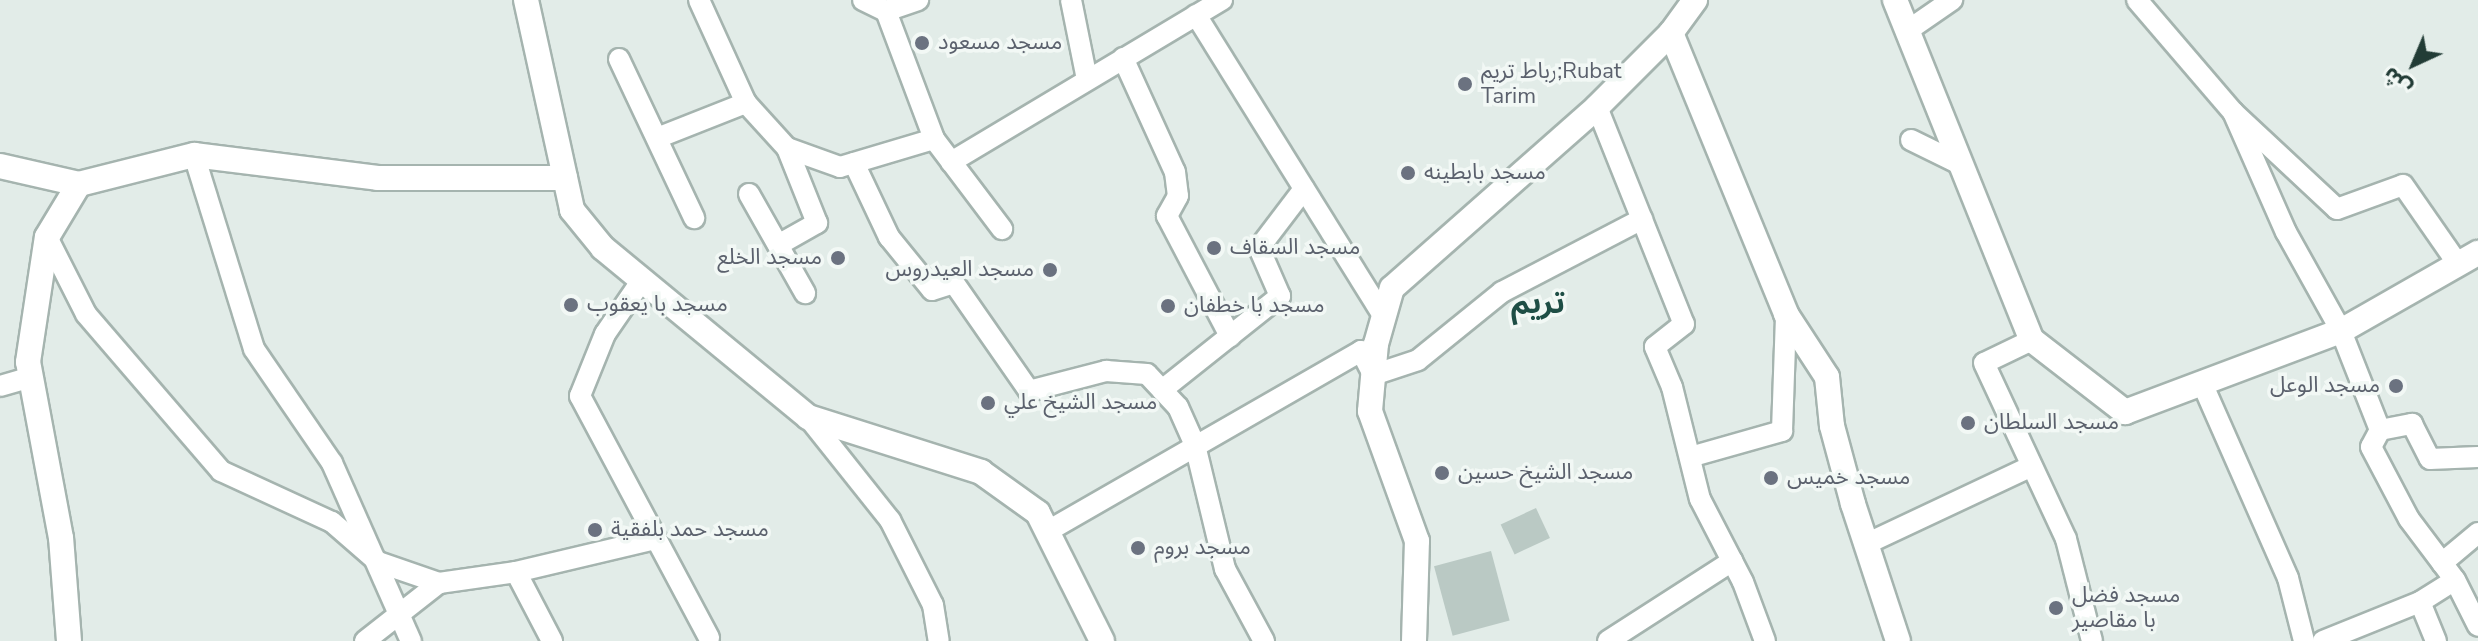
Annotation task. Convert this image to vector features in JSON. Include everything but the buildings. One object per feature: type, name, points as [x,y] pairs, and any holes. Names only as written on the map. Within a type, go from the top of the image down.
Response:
[{"type":"street","points":[[526,0],[572,210],[603,248],[808,417],[890,520],[933,605],[939,641]]},
{"type":"street","points":[[699,0],[746,103],[787,148],[817,223],[778,245]]},
{"type":"street","points":[[863,0],[886,11],[934,139],[1002,229]]},
{"type":"street","points":[[886,11],[918,0]]},
{"type":"street","points":[[1071,0],[1087,79]]},
{"type":"street","points":[[951,162],[1222,0]]},
{"type":"street","points":[[1414,641],[1417,541],[1370,411],[1373,375],[1392,288],[1597,107],[1671,33],[1695,0]]},
{"type":"street","points":[[1895,0],[2032,340],[2125,412],[2341,331],[2468,258],[2403,185],[2337,209],[2233,112],[2137,0]]},
{"type":"street","points":[[1907,31],[1952,0]]},
{"type":"street","points":[[1196,15],[1384,317]]},
{"type":"street","points":[[1671,33],[1786,314],[1827,377],[1832,426],[1898,641]]},
{"type":"street","points":[[1123,58],[1175,172],[1178,196],[1167,216],[1230,336]]},
{"type":"street","points":[[619,59],[694,218]]},
{"type":"street","points":[[657,138],[746,103]]},
{"type":"street","points":[[1597,107],[1684,324],[1655,347],[1672,387],[1700,499],[1732,561],[1765,641]]},
{"type":"street","points":[[2233,112],[2286,232],[2341,331],[2380,430],[2371,447],[2409,519],[2455,580],[2478,626]]},
{"type":"street","points":[[787,148],[840,167],[934,139]]},
{"type":"street","points":[[1911,140],[1960,164]]},
{"type":"street","points":[[0,166],[79,184],[194,155],[378,178],[565,178]]},
{"type":"street","points":[[194,155],[254,349],[332,463],[378,562],[396,615],[411,641]]},
{"type":"street","points":[[854,163],[889,237],[932,290],[954,283],[1029,391],[1106,371],[1147,374],[1178,407],[1195,445],[1225,569],[1264,641]]},
{"type":"street","points":[[69,641],[61,538],[28,362],[47,237],[79,184]]},
{"type":"street","points":[[1162,390],[1280,296],[1259,248],[1304,189]]},
{"type":"street","points":[[749,194],[805,293]]},
{"type":"street","points":[[1373,375],[1418,360],[1502,292],[1642,219]]},
{"type":"street","points":[[47,237],[86,314],[221,471],[332,522],[378,562],[439,583],[516,572],[656,539]]},
{"type":"street","points":[[642,280],[605,334],[580,396],[709,638]]},
{"type":"street","points":[[1690,457],[1782,431],[1786,314]]},
{"type":"street","points":[[2032,340],[1984,363],[2066,539],[2092,641]]},
{"type":"street","points":[[1048,531],[1361,351],[1373,375]]},
{"type":"street","points":[[0,386],[31,377]]},
{"type":"street","points":[[2202,383],[2288,578],[2304,641]]},
{"type":"street","points":[[808,417],[981,472],[1038,513],[1102,641]]},
{"type":"street","points":[[2380,430],[2412,424],[2430,459],[2478,457]]},
{"type":"street","points":[[1866,544],[2032,466]]},
{"type":"street","points":[[2442,563],[2478,533]]},
{"type":"street","points":[[1608,641],[1732,561]]},
{"type":"street","points":[[516,572],[552,641]]},
{"type":"street","points":[[2323,641],[2420,602],[2455,580]]},
{"type":"street","points":[[365,641],[439,583]]},
{"type":"street","points":[[2420,602],[2436,641]]},
{"type":"place","name":"مسجد مسعود","points":[[922,43]]},
{"type":"place","name":"رباط تريم;Rubat Tarim","points":[[1465,84]]},
{"type":"place","name":"مسجد بابطينه","points":[[1408,173]]},
{"type":"place","name":"مسجد السقاف","points":[[1214,248]]},
{"type":"place","name":"مسجد الخلع","points":[[838,258]]},
{"type":"place","name":"مسجد العيدروس","points":[[1050,270]]},
{"type":"place","name":"مسجد با يعقوب","points":[[571,305]]},
{"type":"place","name":"مسجد با خطفان","points":[[1168,306]]},
{"type":"place","name":"مسجد الوعل","points":[[2396,386]]},
{"type":"place","name":"مسجد الشيخ علي","points":[[988,403]]},
{"type":"place","name":"مسجد السلطان","points":[[1968,423]]},
{"type":"place","name":"مسجد الشيخ حسين","points":[[1442,473]]},
{"type":"place","name":"مسجد خميس","points":[[1771,478]]},
{"type":"place","name":"مسجد حمد بلفقية","points":[[595,530]]},
{"type":"place","name":"مسجد بروم","points":[[1138,548]]},
{"type":"place","name":"مسجد فضل با مقاصير","points":[[2056,608]]},
{"type":"district","name":"تريم","points":[[1538,304]]}]
